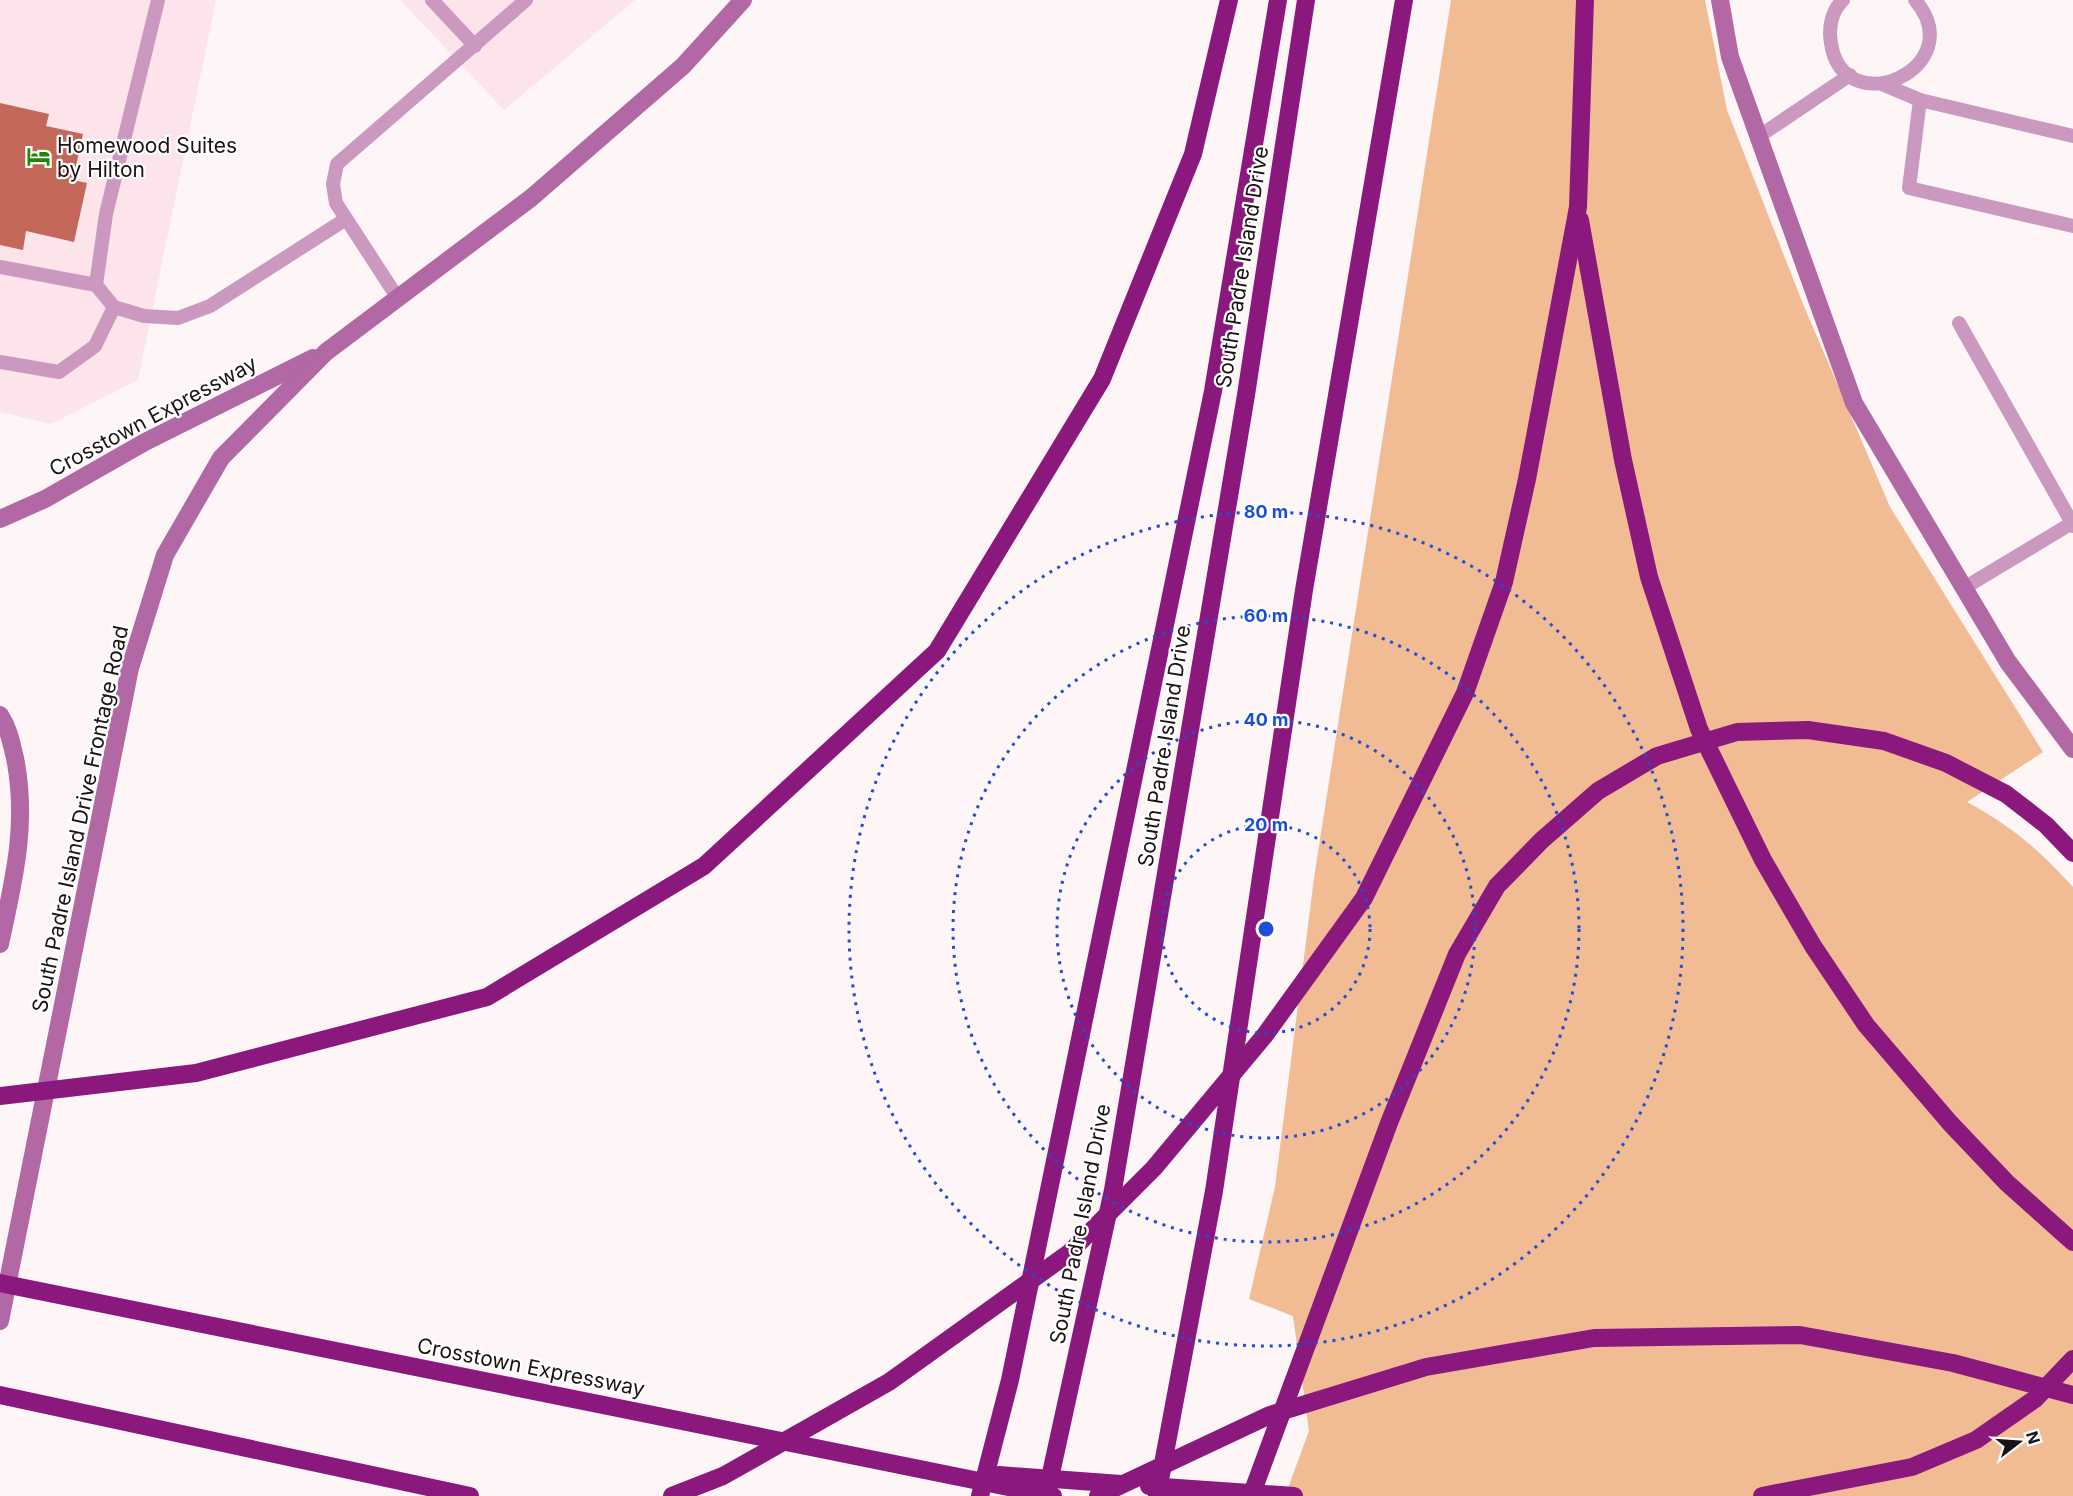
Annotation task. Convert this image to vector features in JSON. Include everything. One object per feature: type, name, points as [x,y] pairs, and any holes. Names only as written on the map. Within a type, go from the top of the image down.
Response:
[{"type":"highway","points":[[0,1096],[196,1073],[487,997],[704,866],[937,651],[1102,379],[1192,154],[1229,0]]},
{"type":"highway","points":[[980,1496],[1010,1380],[1213,391],[1278,0]]},
{"type":"highway","name":"South Padre Island Drive","points":[[1046,1496],[1113,1190],[1246,395],[1306,0]]},
{"type":"highway","points":[[1157,1496],[1214,1191],[1304,590],[1404,0]]},
{"type":"highway","points":[[672,1496],[723,1476],[889,1382],[1069,1253],[1154,1168],[1265,1035],[1364,898],[1465,693],[1504,582],[1527,479],[1578,207],[1586,0]]},
{"type":"highway","points":[[1578,207],[1623,460],[1649,577],[1699,729],[1763,860],[1813,946],[1866,1025],[1950,1123],[2007,1183],[2073,1242]]},
{"type":"highway","points":[[1251,1496],[1389,1123],[1457,954],[1497,886],[1542,840],[1598,791],[1657,756],[1668,752],[1737,732],[1808,730],[1884,741],[1946,763],[2006,794],[2046,825],[2073,853]]},
{"type":"highway","name":"Crosstown Expressway","points":[[0,1282],[1053,1496]]},
{"type":"highway","points":[[1098,1496],[1270,1415],[1426,1368],[1594,1338],[1800,1335],[1953,1363],[2073,1395]]},
{"type":"highway","points":[[1762,1496],[1912,1467],[1976,1440],[2035,1399],[2073,1359]]},
{"type":"highway","points":[[0,1395],[470,1496]]},
{"type":"highway","points":[[928,1470],[1294,1496]]},
{"type":"main road","name":"South Padre Island Drive Frontage Road","points":[[0,1321],[130,668],[165,555],[221,458],[326,351],[531,198],[683,66],[743,0]]},
{"type":"main road","points":[[1720,0],[1730,57],[1854,404],[2008,662],[2073,749]]},
{"type":"main road","name":"Crosstown Expressway","points":[[0,519],[45,499],[145,442],[326,351]]},
{"type":"main road","points":[[0,715],[9,729],[21,790],[20,850],[0,944]]},
{"type":"lane","points":[[96,285],[106,214],[158,0]]},
{"type":"lane","points":[[432,0],[475,46]]},
{"type":"lane","points":[[397,297],[336,203],[333,184],[337,164],[526,0]]},
{"type":"lane","points":[[1826,0],[1832,17]]},
{"type":"lane","points":[[1844,0],[1832,17],[1829,33],[1838,63],[1850,75],[1865,83],[1882,84],[1899,80],[1913,71],[1923,58],[1929,42],[1928,25],[1922,9],[1915,0]]},
{"type":"lane","points":[[1758,137],[1850,75]]},
{"type":"lane","points":[[1882,84],[1920,100],[2073,136]]},
{"type":"lane","points":[[1920,100],[1909,188],[2073,226]]},
{"type":"lane","points":[[0,267],[96,285],[114,307],[144,316],[178,318],[219,300],[346,219]]},
{"type":"lane","points":[[0,362],[59,372],[95,346],[114,307]]},
{"type":"lane","points":[[1959,323],[2072,525]]},
{"type":"lane","points":[[2072,525],[2073,507]]},
{"type":"lane","points":[[1964,588],[2072,525]]},
{"type":"shaded area","points":[[0,0],[216,0],[138,380],[51,424],[0,412]]},
{"type":"shaded area","points":[[400,0],[635,0],[504,110]]},
{"type":"shaded area","points":[[1451,0],[1705,0],[1727,110],[1803,304],[1890,507],[2043,752],[1967,802],[1998,820],[2024,840],[2073,887],[2073,1496],[1285,1496],[1309,1431],[1293,1316],[1249,1299],[1275,1187],[1314,878]]},
{"type":"building","name":"Homewood Suites by Hilton","points":[[0,103],[49,114],[46,126],[83,134],[73,180],[87,183],[74,242],[26,231],[23,250],[0,245]]},
{"type":"place","name":"Homewood Suites by Hilton","points":[[39,157]]}]
